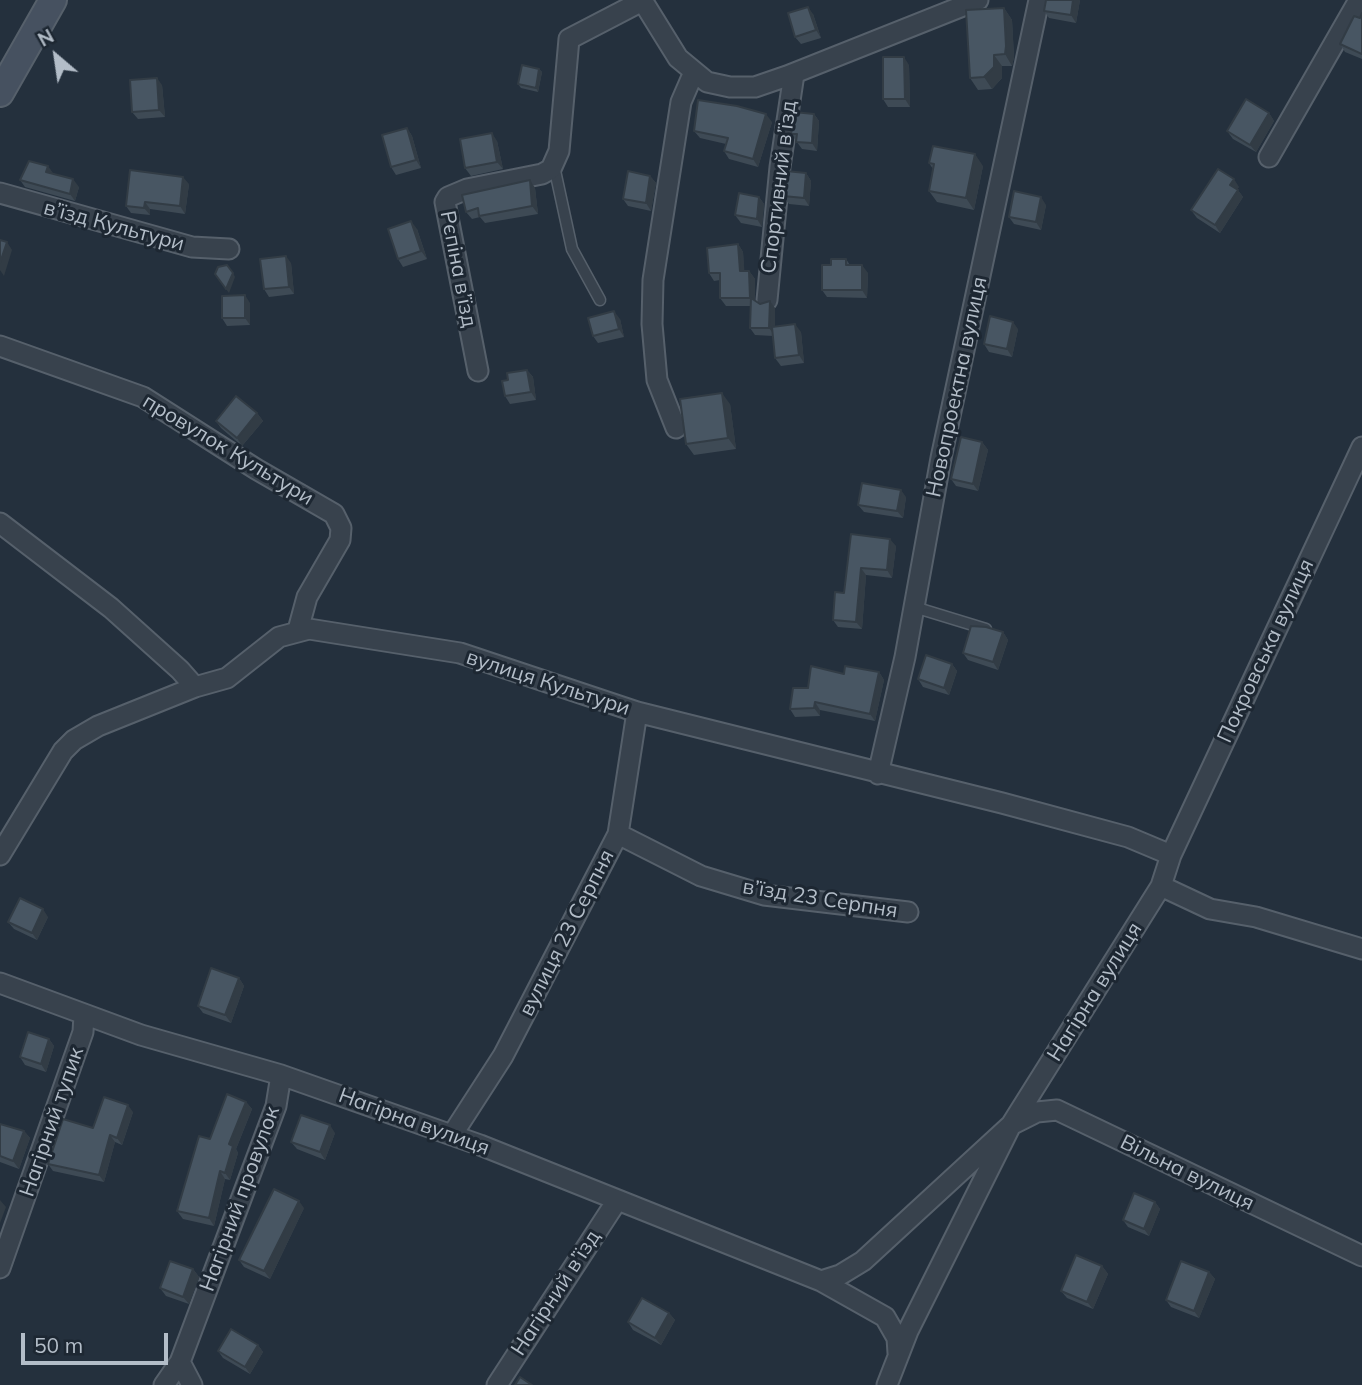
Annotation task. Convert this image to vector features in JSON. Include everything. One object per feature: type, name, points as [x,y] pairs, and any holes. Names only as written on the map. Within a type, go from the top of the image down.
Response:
[{"type":"street","points":[[0,93],[53,0]]},
{"type":"street","points":[[554,165],[559,151],[569,38],[642,0],[678,58],[694,72],[708,82],[730,87],[755,87],[978,0]]},
{"type":"street","name":"Новопроектна вулиця","points":[[878,774],[1039,0]]},
{"type":"street","points":[[1269,157],[1359,0]]},
{"type":"street","points":[[676,428],[657,380],[652,324],[653,280],[681,102],[694,72]]},
{"type":"street","name":"Спортивний в’їзд","points":[[767,300],[780,167],[794,74]]},
{"type":"street","name":"Рєпіна в’їзд","points":[[478,371],[445,202],[453,193],[542,174],[554,165]]},
{"type":"street","name":"в’їзд Культури","points":[[0,193],[192,247],[229,248]]},
{"type":"street","name":"провулок Культури","points":[[0,346],[143,397],[256,469],[334,514],[340,524],[340,540],[307,597],[298,630]]},
{"type":"street","name":"Покровська вулиця","points":[[1171,855],[1362,447]]},
{"type":"street","points":[[0,523],[111,608],[163,654],[195,687]]},
{"type":"street","points":[[0,855],[63,751],[74,740],[98,726],[195,687],[228,678],[279,638],[298,630]]},
{"type":"street","name":"вулиця Культури","points":[[298,630],[317,630],[460,653],[637,712],[1115,834],[1171,855]]},
{"type":"street","name":"вулиця 23 Серпня","points":[[452,1135],[515,1034],[618,834],[637,712]]},
{"type":"street","name":"в’їзд 23 Серпня","points":[[618,834],[701,876],[764,895],[908,912]]},
{"type":"street","name":"Нагірна вулиця","points":[[887,1385],[898,1353],[1011,1125],[1161,886],[1171,855]]},
{"type":"street","points":[[1161,886],[1210,909],[1256,917],[1362,949]]},
{"type":"street","name":"Нагірна вулиця","points":[[0,983],[141,1035],[281,1075],[452,1135],[821,1281],[885,1317],[897,1338],[898,1353]]},
{"type":"street","name":"Нагірний тупик","points":[[0,1268],[83,1032],[84,1014]]},
{"type":"street","name":"Нагірний провулок","points":[[164,1385],[180,1362],[276,1105],[281,1075]]},
{"type":"street","name":"Вільна вулиця","points":[[1011,1125],[1037,1112],[1057,1111],[1362,1256]]},
{"type":"street","name":"Нагірна вулиця","points":[[821,1281],[863,1261],[1011,1125]]},
{"type":"street","name":"Нагірний в’їзд","points":[[497,1385],[616,1202]]},
{"type":"street","points":[[180,1362],[192,1385]]},
{"type":"lane","points":[[554,165],[572,249],[600,300]]},
{"type":"lane","points":[[914,607],[986,629]]},
{"type":"building","points":[[1046,0],[1073,0],[1071,15],[1044,11]]},
{"type":"building","points":[[808,7],[816,30],[795,37],[788,13]]},
{"type":"building","points":[[1004,8],[1005,54],[994,55],[994,67],[984,77],[970,78],[966,10]]},
{"type":"building","points":[[1362,13],[1362,54],[1340,44],[1354,16],[1360,18]]},
{"type":"building","points":[[883,57],[904,57],[905,99],[883,99]]},
{"type":"building","points":[[522,65],[539,69],[536,88],[518,84]]},
{"type":"building","points":[[157,78],[159,110],[132,112],[130,80]]},
{"type":"building","points":[[1246,99],[1269,113],[1250,145],[1227,131]]},
{"type":"building","points":[[698,100],[766,114],[753,159],[724,151],[728,138],[694,131]]},
{"type":"building","points":[[794,112],[814,114],[812,143],[796,142],[797,134],[791,134]]},
{"type":"building","points":[[407,128],[416,160],[391,167],[382,135]]},
{"type":"building","points":[[492,133],[497,162],[465,168],[460,139]]},
{"type":"building","points":[[933,146],[975,154],[966,198],[929,191],[934,164],[929,163]]},
{"type":"building","points":[[29,161],[48,166],[46,172],[73,179],[70,194],[20,180]]},
{"type":"building","points":[[1218,169],[1234,179],[1230,185],[1238,190],[1215,225],[1191,210]]},
{"type":"building","points":[[130,170],[183,177],[180,206],[145,202],[144,208],[126,206]]},
{"type":"building","points":[[628,171],[650,176],[646,203],[623,199]]},
{"type":"building","points":[[786,171],[806,173],[804,198],[783,196]]},
{"type":"building","points":[[530,180],[532,206],[479,216],[478,208],[466,212],[462,195]]},
{"type":"building","points":[[1014,191],[1041,197],[1036,222],[1009,217]]},
{"type":"building","points":[[739,193],[759,197],[757,219],[735,215]]},
{"type":"building","points":[[411,221],[421,251],[398,259],[388,229]]},
{"type":"building","points":[[0,240],[7,242],[0,263]]},
{"type":"building","points":[[738,244],[740,271],[749,271],[750,298],[720,298],[720,273],[709,273],[707,248]]},
{"type":"building","points":[[286,256],[289,287],[264,289],[260,259]]},
{"type":"building","points":[[831,259],[846,259],[846,265],[862,265],[862,290],[822,290],[822,265],[831,265]]},
{"type":"building","points":[[227,265],[233,273],[226,289],[215,274],[218,267]]},
{"type":"building","points":[[245,295],[245,318],[222,318],[222,296]]},
{"type":"building","points":[[751,298],[760,304],[770,301],[769,328],[750,328]]},
{"type":"building","points":[[614,311],[619,329],[593,336],[588,318]]},
{"type":"building","points":[[990,316],[1013,322],[1007,349],[984,344]]},
{"type":"building","points":[[795,324],[799,355],[775,358],[772,327]]},
{"type":"building","points":[[527,370],[531,392],[505,396],[502,381],[508,380],[507,373]]},
{"type":"building","points":[[722,393],[728,438],[686,444],[680,399]]},
{"type":"building","points":[[236,396],[257,413],[237,438],[216,421]]},
{"type":"building","points":[[961,437],[982,442],[973,484],[951,479]]},
{"type":"building","points":[[862,483],[901,490],[897,511],[858,505]]},
{"type":"building","points":[[851,534],[890,539],[887,570],[861,568],[856,622],[833,620],[835,592],[844,593]]},
{"type":"building","points":[[971,626],[1003,632],[993,662],[963,653]]},
{"type":"building","points":[[926,655],[952,664],[944,688],[918,679]]},
{"type":"building","points":[[811,666],[844,674],[845,666],[879,672],[870,714],[815,702],[814,708],[790,709],[793,688],[808,688]]},
{"type":"building","points":[[20,898],[43,909],[32,933],[8,922]]},
{"type":"building","points":[[211,968],[239,978],[225,1015],[198,1006]]},
{"type":"building","points":[[28,1032],[49,1039],[41,1064],[20,1057]]},
{"type":"building","points":[[227,1094],[246,1102],[229,1144],[233,1146],[225,1173],[220,1171],[209,1218],[177,1211],[199,1136],[210,1139]]},
{"type":"building","points":[[104,1097],[128,1105],[117,1138],[110,1135],[99,1175],[48,1164],[63,1119],[93,1128]]},
{"type":"building","points":[[301,1115],[330,1125],[320,1152],[291,1142]]},
{"type":"building","points":[[0,1124],[24,1131],[13,1161],[0,1156]]},
{"type":"building","points":[[274,1189],[299,1201],[264,1271],[239,1260]]},
{"type":"building","points":[[1134,1193],[1155,1202],[1144,1229],[1123,1220]]},
{"type":"building","points":[[1076,1255],[1102,1266],[1087,1302],[1061,1291]]},
{"type":"building","points":[[170,1261],[193,1269],[183,1297],[160,1288]]},
{"type":"building","points":[[1181,1261],[1209,1272],[1194,1311],[1166,1300]]},
{"type":"building","points":[[642,1298],[669,1313],[655,1338],[628,1322]]},
{"type":"building","points":[[231,1329],[258,1345],[245,1367],[218,1351]]},
{"type":"building","points":[[520,1377],[532,1385],[515,1385]]}]
